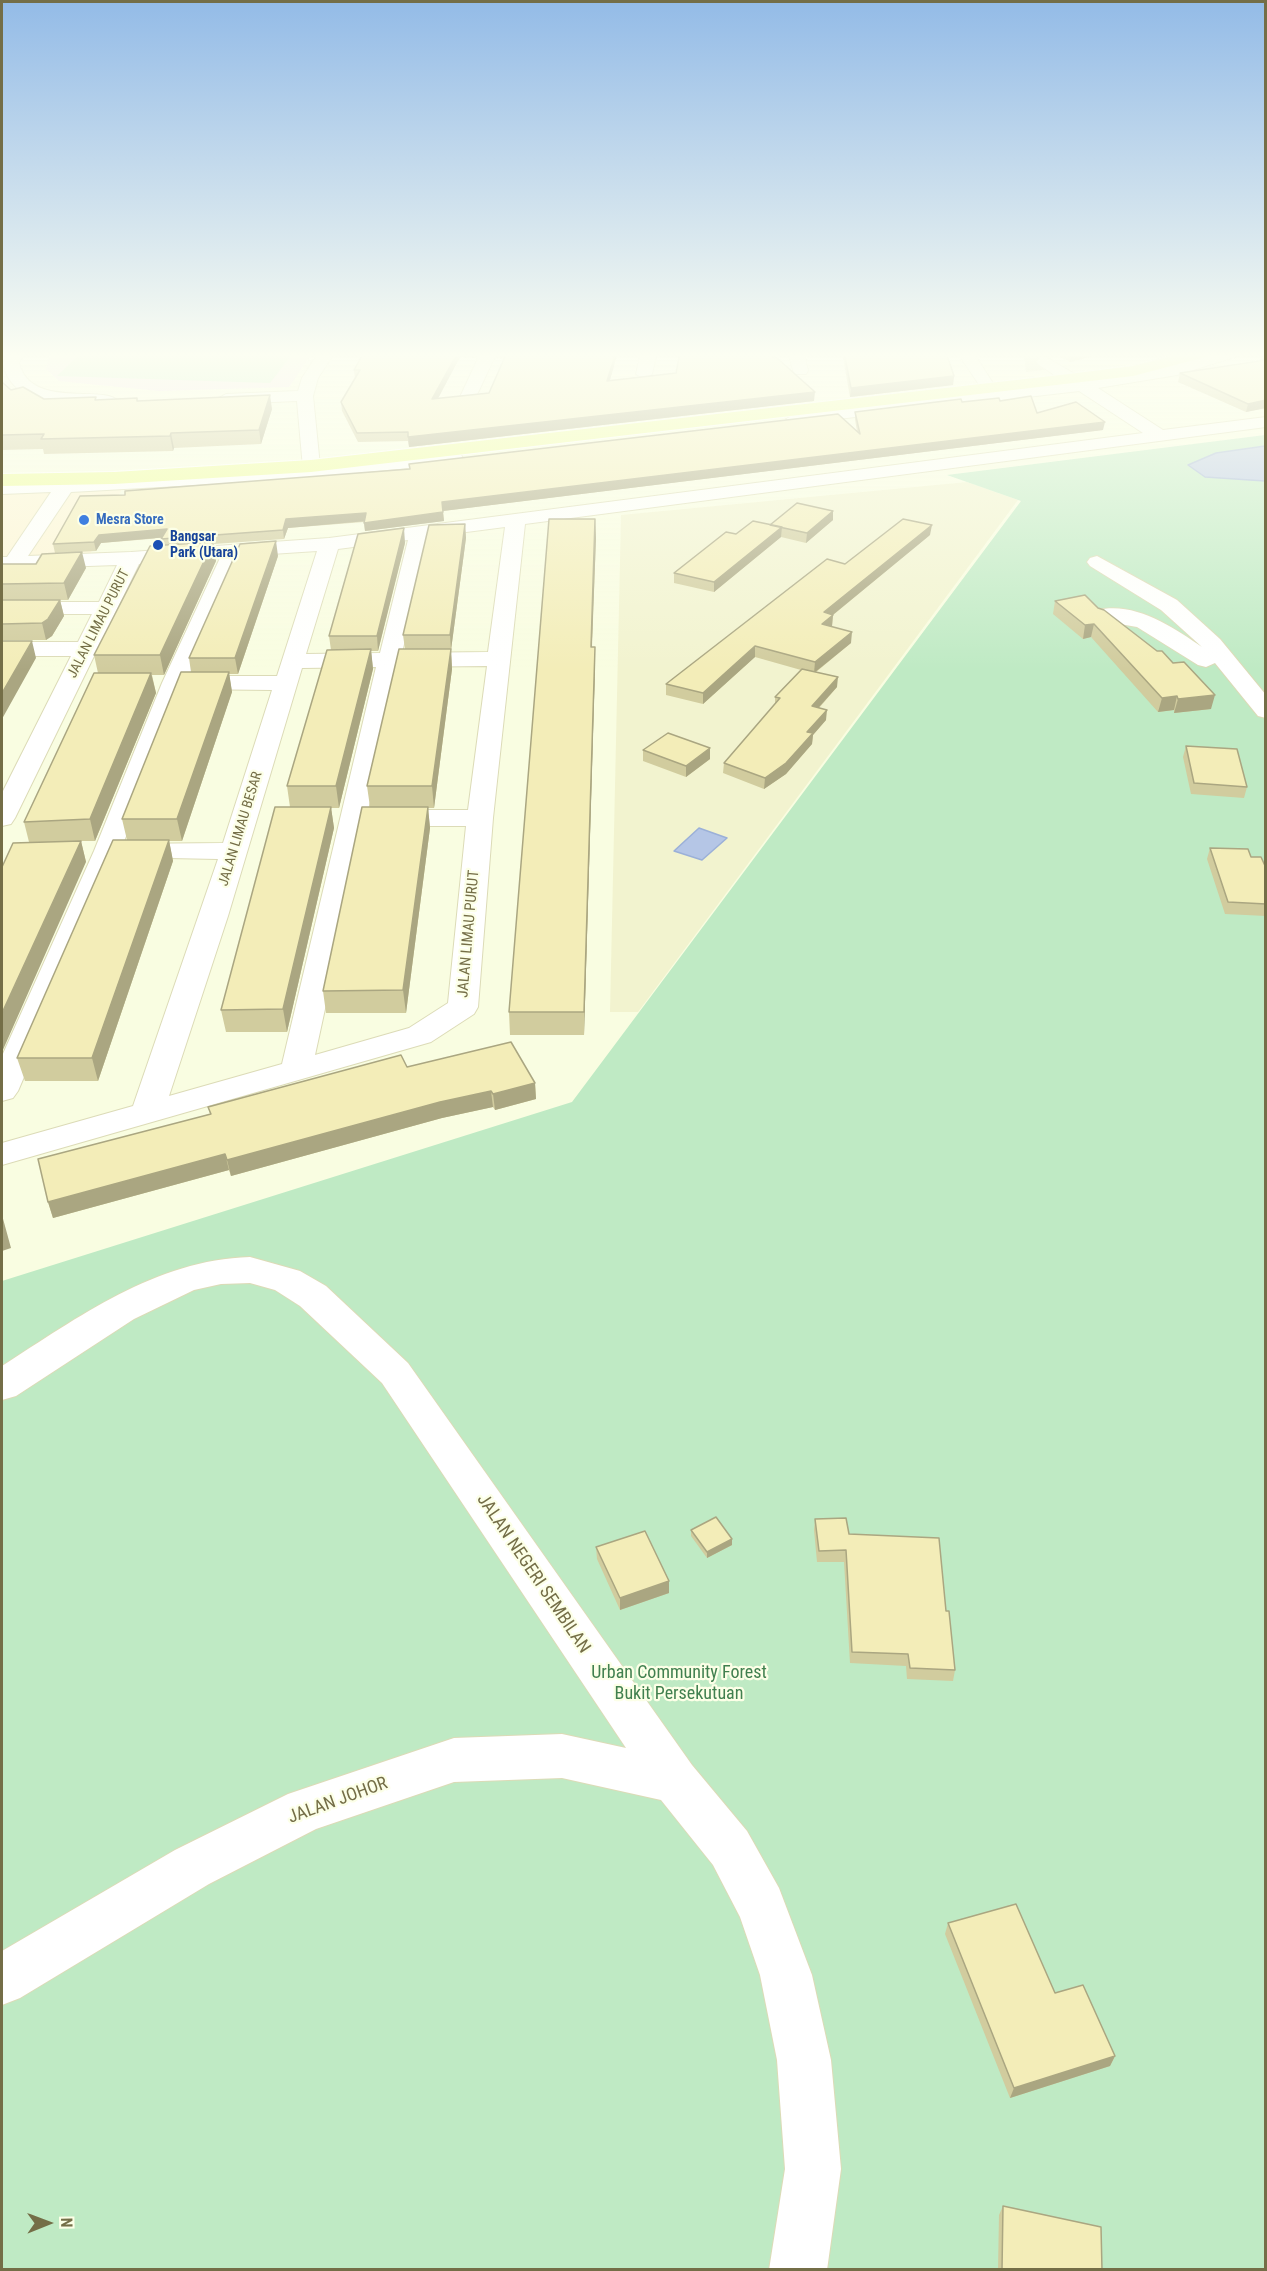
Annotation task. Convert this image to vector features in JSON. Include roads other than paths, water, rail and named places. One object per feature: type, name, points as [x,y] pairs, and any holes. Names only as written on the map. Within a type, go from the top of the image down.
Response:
[{"type":"main road","points":[[2,477],[114,478],[345,458]]},
{"type":"street","points":[[310,458],[310,462]]},
{"type":"street","points":[[2,477],[65,486],[191,483],[359,470],[453,458]]},
{"type":"street","points":[[8,562],[131,558],[329,544],[1002,458]]},
{"type":"street","points":[[8,562],[65,486]]},
{"type":"street","name":"JALAN LIMAU PURUT","points":[[2,1154],[420,1035],[463,1007],[480,818],[515,522]]},
{"type":"street","points":[[296,1070],[340,818],[388,660],[419,534]]},
{"type":"street","name":"JALAN LIMAU BESAR","points":[[147,1112],[234,852],[256,818],[290,672],[329,544]]},
{"type":"street","points":[[2,1091],[162,683],[233,551]]},
{"type":"street","name":"JALAN LIMAU PURUT","points":[[2,818],[131,558]]},
{"type":"street","points":[[1097,561],[1169,605],[1212,644],[1260,703]]},
{"type":"street","points":[[2,608],[108,608]]},
{"type":"street","points":[[1105,615],[1118,614],[1159,630],[1192,651],[1260,703]]},
{"type":"street","points":[[2,649],[86,649]]},
{"type":"street","points":[[162,683],[290,672],[388,660],[499,659]]},
{"type":"street","points":[[68,684],[92,684]]},
{"type":"street","points":[[340,818],[480,818]]},
{"type":"street","points":[[95,851],[234,852]]},
{"type":"street","name":"JALAN NEGERI SEMBILAN","points":[[2,1385],[121,1309],[185,1279],[249,1269],[287,1280],[313,1296],[395,1373],[675,1781],[730,1848],[761,1906],[786,1975],[804,2060],[813,2169],[798,2270]]},
{"type":"street","name":"JALAN JOHOR","points":[[2,1980],[192,1867],[305,1810],[454,1760],[562,1756],[675,1781]]},
{"type":"water","points":[[1204,458],[1265,458],[1265,481],[1205,477],[1188,465]]},
{"type":"water","points":[[699,828],[727,838],[702,860],[674,851]]},
{"type":"place","name":"Mesra Store","points":[[84,520]]},
{"type":"place","name":"Bangsar Park (Utara)","points":[[158,545]]},
{"type":"park label","name":"Urban Community Forest Bukit Persekutuan","points":[[679,1683]]}]
